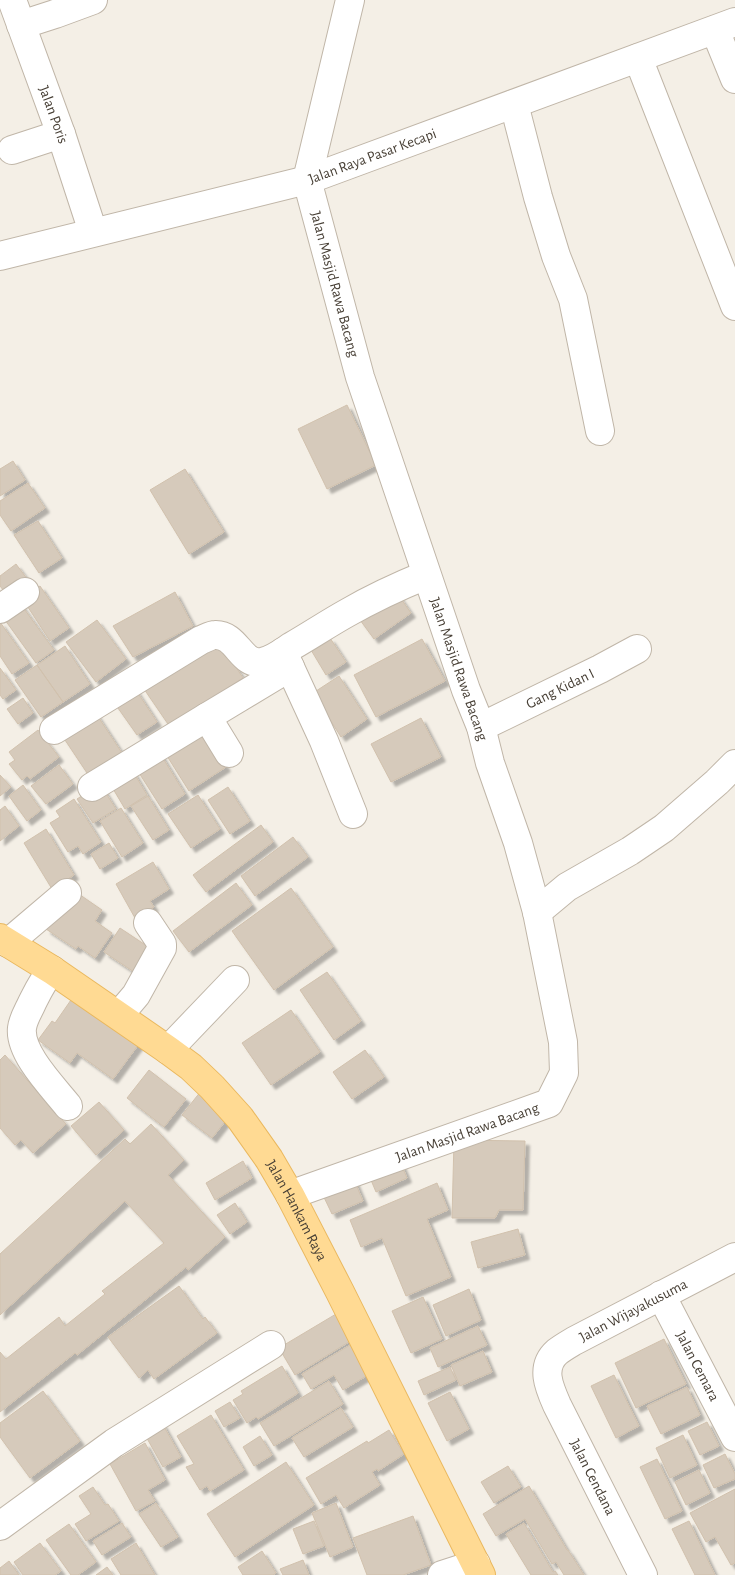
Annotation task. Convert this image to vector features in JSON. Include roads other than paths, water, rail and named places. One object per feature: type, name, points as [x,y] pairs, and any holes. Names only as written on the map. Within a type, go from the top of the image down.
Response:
[{"type":"main road","name":"Jalan Hankam Raya","points":[[4,941],[52,970],[132,998],[168,1050],[191,1067],[240,1118],[269,1159],[290,1195],[478,1569]]},
{"type":"street","points":[[16,12],[93,0]]},
{"type":"street","name":"Jalan Masjid Rawa Bacang","points":[[290,1195],[549,1102],[564,1073],[563,1042],[537,912],[518,843],[490,763],[481,727],[466,690],[426,575],[360,377],[307,180],[350,0]]},
{"type":"street","name":"Jalan Poris","points":[[16,12],[61,134],[93,232]]},
{"type":"street","points":[[725,26],[735,78]]},
{"type":"street","name":"Jalan Raya Pasar Kecapi","points":[[0,256],[307,180],[725,26]]},
{"type":"street","points":[[638,58],[735,306]]},
{"type":"street","points":[[514,104],[556,256],[572,299],[600,431]]},
{"type":"street","points":[[12,150],[61,134]]},
{"type":"street","points":[[92,786],[208,717],[348,612],[393,588],[426,575]]},
{"type":"street","points":[[0,609],[25,592]]},
{"type":"street","points":[[54,730],[201,640],[214,634],[225,636],[232,640],[248,659],[259,663],[269,660],[286,660]]},
{"type":"street","name":"Gang Kidan I","points":[[481,727],[600,669],[636,649]]},
{"type":"street","points":[[286,660],[324,741],[353,814]]},
{"type":"street","points":[[208,717],[229,754]]},
{"type":"street","points":[[537,912],[567,887],[630,851],[664,828],[735,764]]},
{"type":"street","points":[[4,941],[67,892]]},
{"type":"street","points":[[132,998],[162,948],[162,944],[148,922]]},
{"type":"street","points":[[52,970],[44,978],[22,1027],[23,1041],[27,1053],[68,1106]]},
{"type":"street","points":[[168,1050],[235,980]]},
{"type":"street","name":"Jalan Wijayakusuma","points":[[547,1378],[550,1362],[557,1352],[574,1341],[735,1257]]},
{"type":"street","name":"Jalan Cemara","points":[[661,1295],[735,1437]]},
{"type":"street","points":[[0,1526],[114,1443],[271,1345]]},
{"type":"street","name":"Jalan Cendana","points":[[547,1378],[556,1405],[643,1575]]},
{"type":"street","points":[[442,1575],[478,1569]]}]
